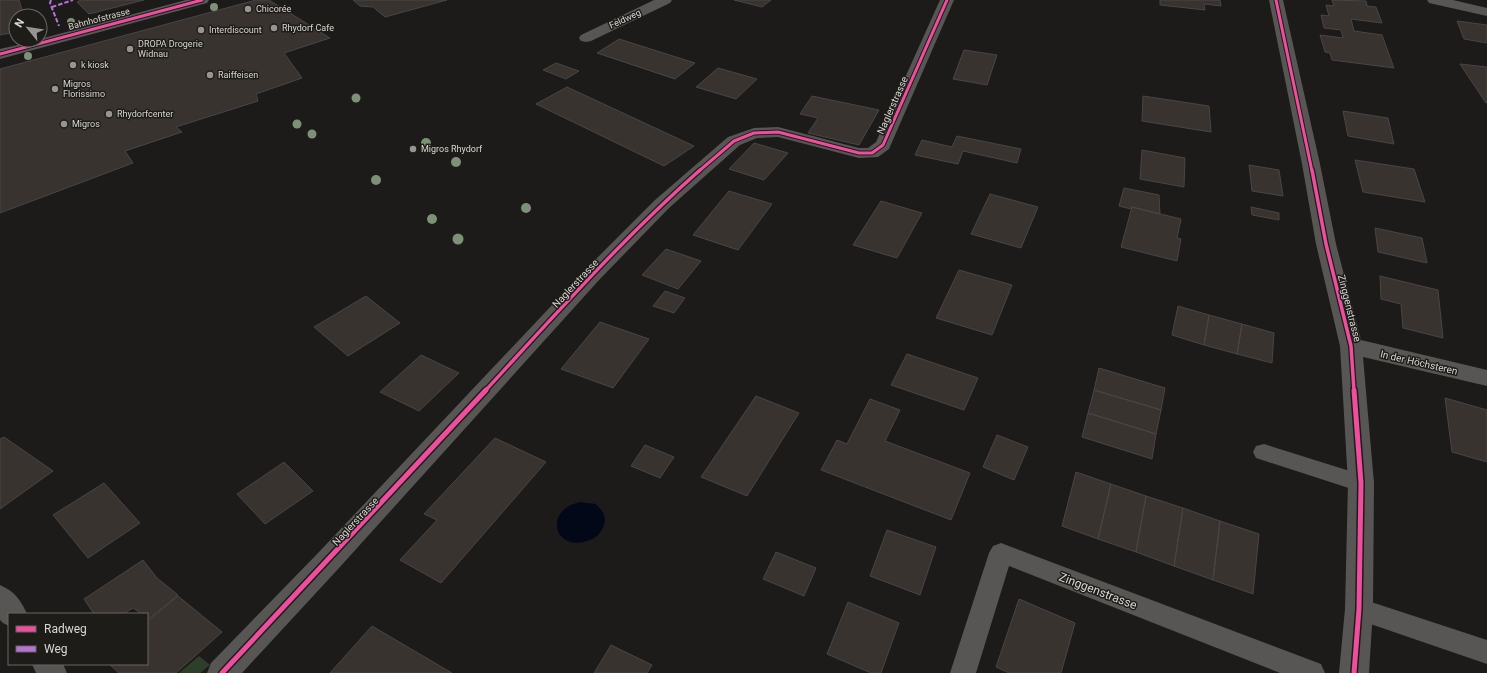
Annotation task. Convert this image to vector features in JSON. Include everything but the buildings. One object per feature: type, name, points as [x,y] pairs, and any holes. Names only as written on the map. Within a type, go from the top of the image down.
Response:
[{"type":"main road","name":"Bahnhofstrasse","points":[[0,54],[202,0]]},
{"type":"street","name":"Feldweg","points":[[586,38],[665,0]]},
{"type":"street","name":"Naglerstrasse","points":[[222,673],[329,560],[593,274],[662,204],[734,141],[754,133],[778,132],[860,153],[872,153],[883,145],[946,0]]},
{"type":"street","name":"Zinggenstrasse","points":[[1276,0],[1311,164],[1326,244],[1351,346],[1361,483],[1359,609],[1354,673]]},
{"type":"street","points":[[1437,0],[1487,12]]},
{"type":"street","name":"In der Höchsteren","points":[[1351,346],[1487,378]]},
{"type":"street","points":[[0,598],[12,613]]},
{"type":"lane","points":[[1264,452],[1361,483]]},
{"type":"lane","name":"Zinggenstrasse","points":[[963,673],[1001,553],[1312,673]]},
{"type":"lane","points":[[1359,609],[1487,652]]},
{"type":"green space","points":[[199,656],[210,665],[200,673],[179,673]]},
{"type":"water","points":[[580,502],[596,504],[603,513],[605,522],[601,531],[593,539],[576,543],[567,541],[561,536],[557,529],[557,521],[561,513],[568,506]]},
{"type":"marked path","points":[[51,0],[50,3],[59,26]]},
{"type":"marked path","points":[[52,7],[73,0]]},
{"type":"cycle path","points":[[0,54],[202,0]]},
{"type":"cycle path","points":[[222,673],[329,560],[593,274],[662,204],[734,141],[754,133],[778,132],[859,153],[872,153],[883,145],[947,0]]},
{"type":"cycle path","points":[[1276,0],[1311,164],[1326,244],[1351,346],[1361,483],[1359,609],[1354,673]]},
{"type":"place","name":"Chicorée","points":[[248,9]]},
{"type":"place","name":"Rhydorf Cafe","points":[[274,28]]},
{"type":"place","name":"Interdiscount","points":[[201,30]]},
{"type":"place","name":"DROPA Drogerie Widnau","points":[[130,49]]},
{"type":"place","name":"k kiosk","points":[[73,65]]},
{"type":"place","name":"Raiffeisen","points":[[210,75]]},
{"type":"place","name":"Migros Florissimo","points":[[55,89]]},
{"type":"place","name":"Rhydorfcenter","points":[[109,114]]},
{"type":"place","name":"Migros","points":[[64,124]]},
{"type":"place","name":"Migros Rhydorf","points":[[413,149]]}]
